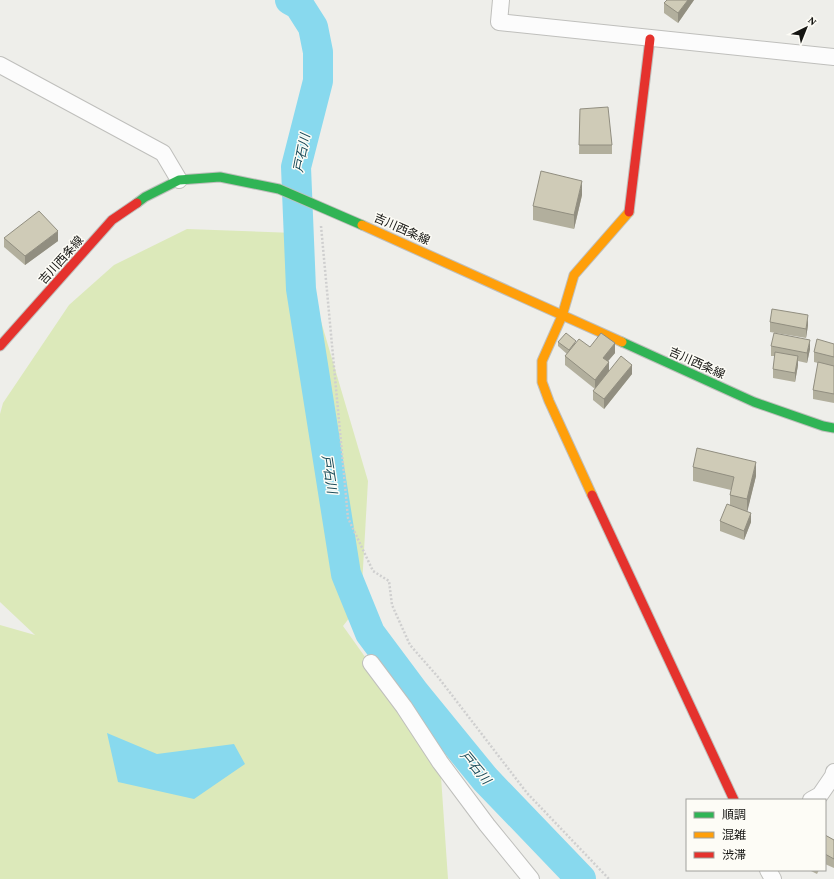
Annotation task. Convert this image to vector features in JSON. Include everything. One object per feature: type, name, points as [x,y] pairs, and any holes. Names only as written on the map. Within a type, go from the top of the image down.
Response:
[{"type":"main road","points":[[650,38],[629,211],[574,275],[562,316],[542,361],[542,382],[549,401],[734,799]]},
{"type":"main road","name":"吉川西条線","points":[[0,346],[112,220],[145,197],[179,180],[220,177],[279,189],[754,402],[823,426],[834,428]]},
{"type":"street","points":[[501,0],[499,22],[834,58]]},
{"type":"street","points":[[0,65],[163,153],[179,180]]},
{"type":"street","points":[[371,663],[404,707],[440,762],[487,825],[531,879]]},
{"type":"street","points":[[813,799],[820,795],[833,776],[834,772]]},
{"type":"path","points":[[319,206],[348,518],[373,571],[389,581],[392,605],[410,645],[438,678],[527,793],[609,879]]},
{"type":"green space","points":[[187,229],[295,233],[368,481],[361,603],[343,626],[440,762],[448,879],[0,879],[0,625],[35,635],[0,602],[0,414],[3,403],[69,305],[114,265]]},
{"type":"water","points":[[107,733],[157,754],[234,744],[245,764],[194,799],[118,782]]},
{"type":"building","points":[[667,0],[688,0],[678,13],[664,3]]},
{"type":"building","points":[[608,107],[612,145],[579,145],[580,109]]},
{"type":"building","points":[[541,171],[582,181],[574,215],[533,206]]},
{"type":"building","points":[[39,211],[58,231],[25,256],[4,238]]},
{"type":"building","points":[[772,309],[808,315],[806,329],[770,322]]},
{"type":"building","points":[[566,333],[576,341],[569,350],[558,342]]},
{"type":"building","points":[[601,333],[615,343],[603,358],[609,362],[595,380],[565,356],[579,339],[590,347]]},
{"type":"building","points":[[774,333],[810,340],[807,353],[771,346]]},
{"type":"building","points":[[817,339],[834,344],[834,357],[814,352]]},
{"type":"building","points":[[775,352],[798,356],[795,373],[773,369]]},
{"type":"building","points":[[621,356],[632,365],[604,399],[593,391]]},
{"type":"building","points":[[818,362],[834,366],[834,394],[813,390]]},
{"type":"building","points":[[697,448],[756,462],[747,499],[730,495],[734,477],[693,467]]},
{"type":"building","points":[[727,504],[751,513],[744,531],[720,521]]},
{"type":"building","points":[[826,836],[834,840],[834,859],[826,855]]},
{"type":"waterway","name":"戸石川","points":[[290,0],[299,5],[313,27],[318,52],[318,81],[296,167],[301,289],[346,574],[370,633],[414,692],[485,779],[581,879]]},
{"type":"traffic: fast","points":[[137,203],[145,197],[179,180],[220,177],[279,189],[362,225]]},
{"type":"traffic: fast","points":[[622,342],[754,402],[823,426],[834,428]]},
{"type":"traffic: slow","points":[[592,495],[549,401],[542,382],[542,361],[562,316],[574,275],[629,212]]},
{"type":"traffic: slow","points":[[362,225],[622,342]]},
{"type":"traffic: jam","points":[[629,212],[650,39]]},
{"type":"traffic: jam","points":[[0,346],[112,220],[137,203]]},
{"type":"traffic: jam","points":[[592,495],[734,799]]}]
